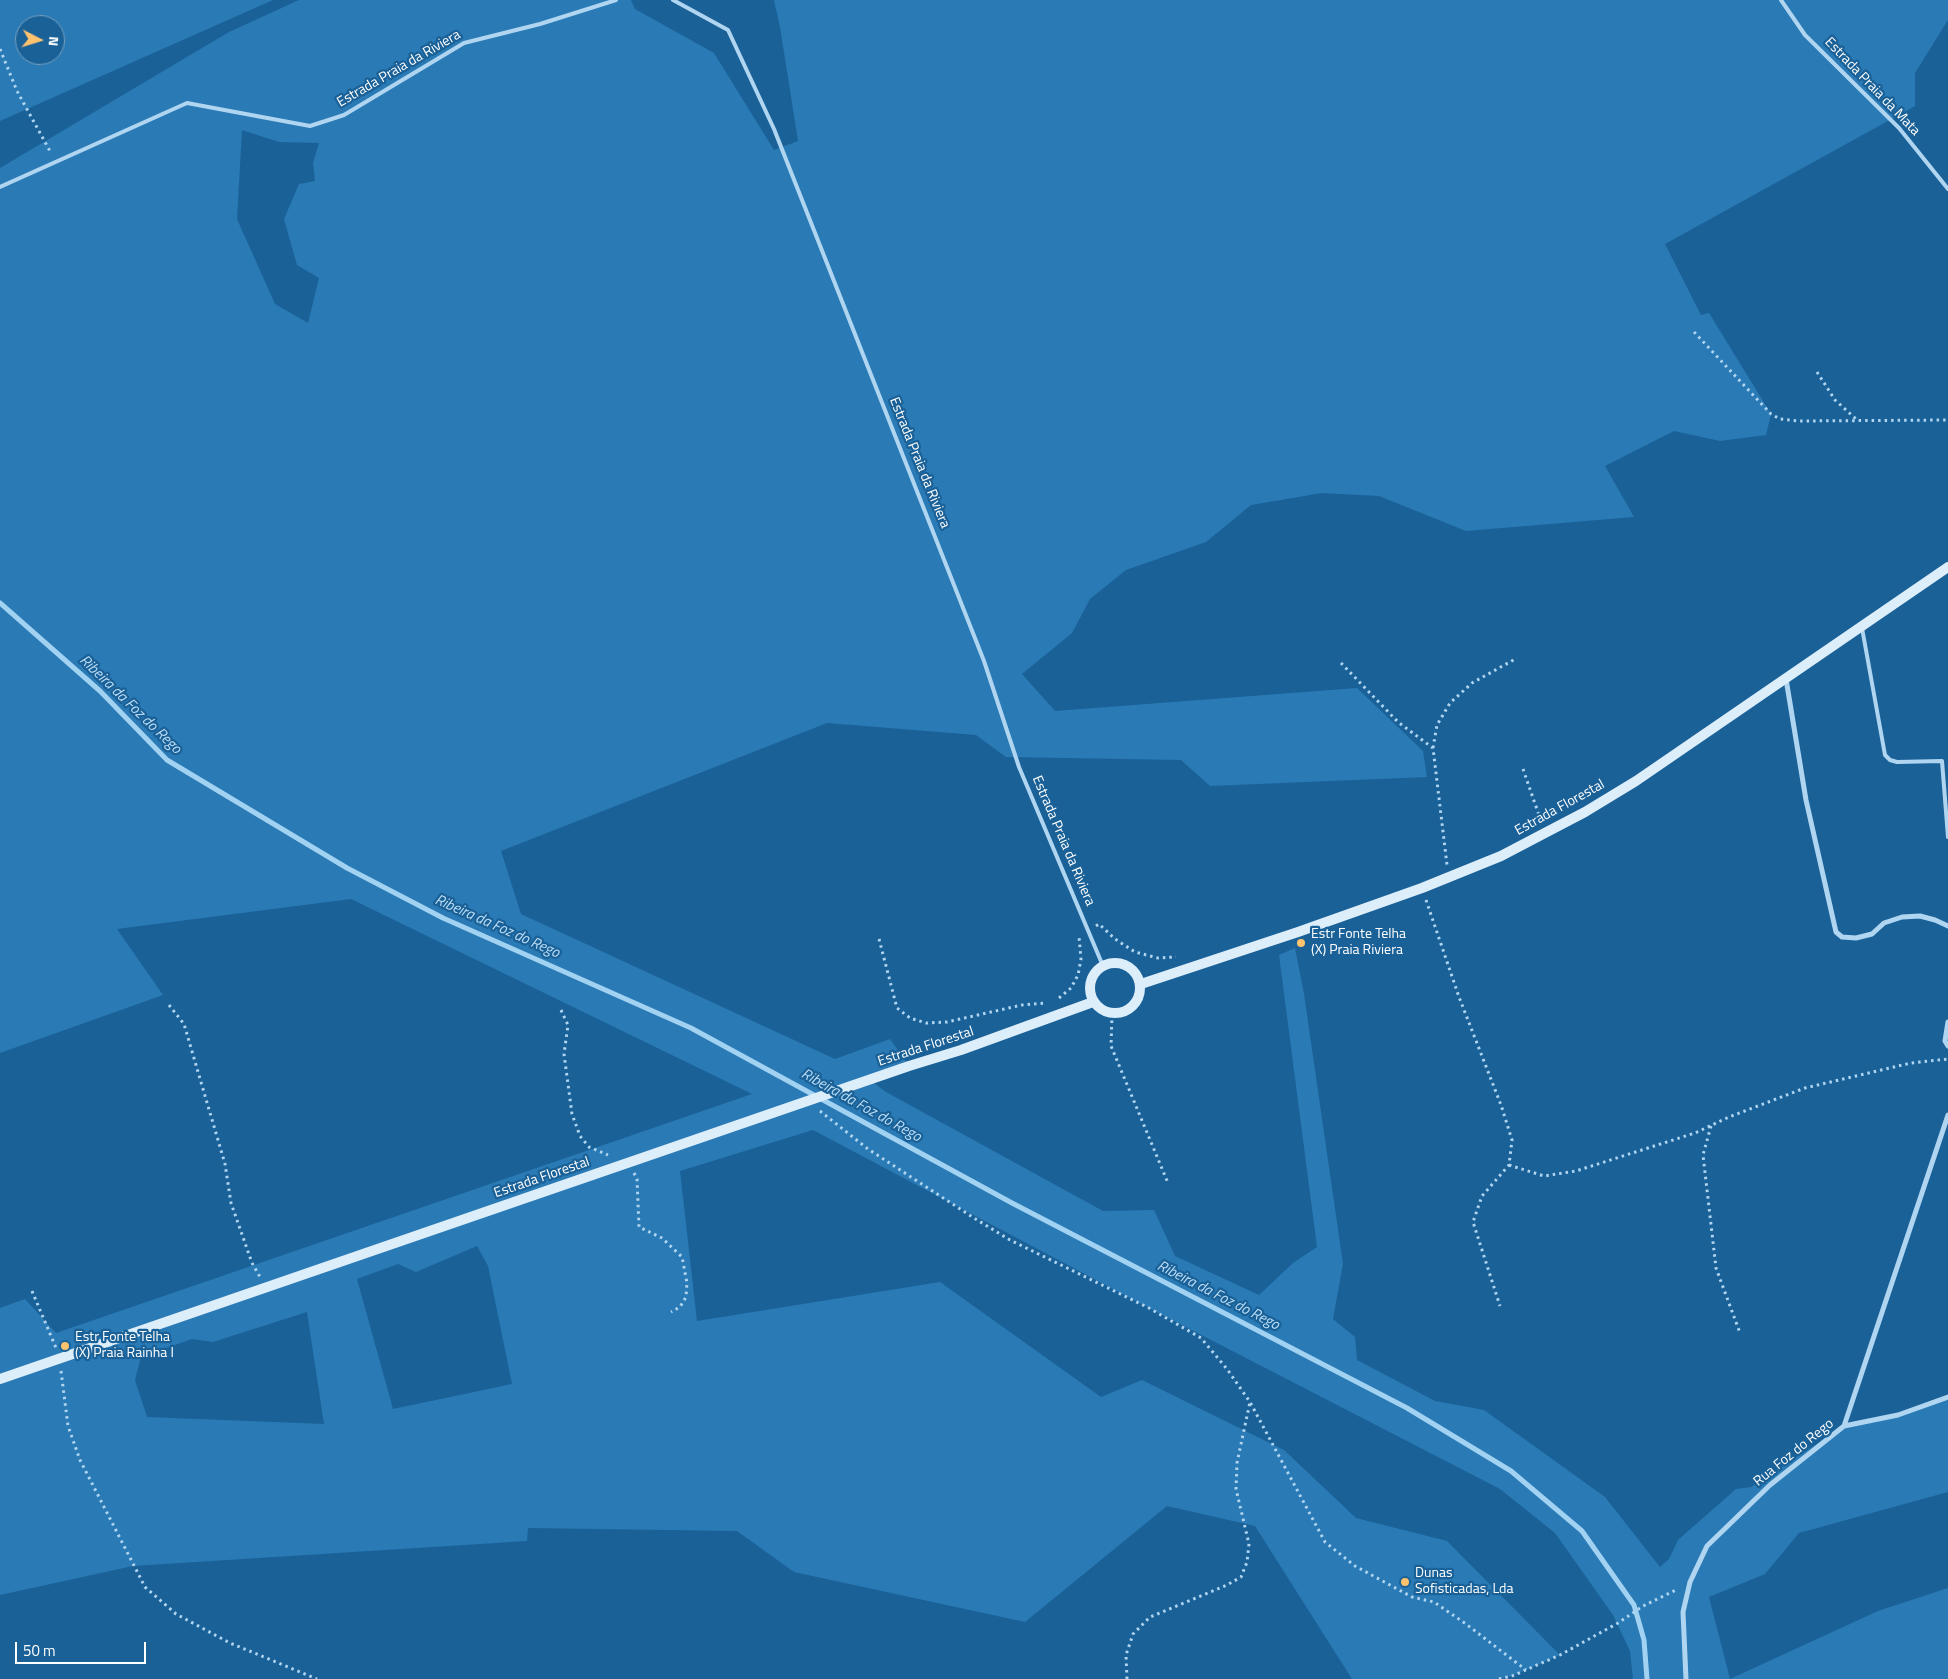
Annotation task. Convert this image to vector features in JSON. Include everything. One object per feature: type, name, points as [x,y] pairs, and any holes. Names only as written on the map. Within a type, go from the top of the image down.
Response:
[{"type":"main road","name":"Estrada Florestal","points":[[1141,984],[1261,945],[1422,888],[1448,872],[1501,856],[1585,812],[1636,781],[1948,567]]},
{"type":"main road","points":[[1115,963],[1126,965],[1136,973],[1141,984],[1138,1000],[1127,1011],[1112,1014],[1101,1010],[1093,1002],[1090,992],[1090,982],[1095,973],[1103,966],[1115,963]]},
{"type":"main road","name":"Estrada Florestal","points":[[0,1379],[961,1050],[1093,1002]]},
{"type":"street","points":[[1786,678],[1806,800],[1836,932],[1842,937],[1856,938],[1872,934],[1884,923],[1902,917],[1920,916],[1936,920],[1948,926]]},
{"type":"street","points":[[1948,1022],[1945,1041],[1948,1046]]},
{"type":"street","name":"Rua Foz do Rego","points":[[1686,1679],[1683,1612],[1690,1582],[1707,1546],[1770,1485],[1844,1426],[1948,1115]]},
{"type":"street","points":[[1844,1426],[1898,1415],[1948,1397]]},
{"type":"lane","name":"Estrada Praia da Riviera","points":[[0,187],[187,103],[310,126],[344,115],[464,43],[540,24],[616,0]]},
{"type":"lane","name":"Estrada Praia da Riviera","points":[[672,0],[728,30],[774,129],[984,661],[1020,767],[1103,966]]},
{"type":"lane","name":"Estrada Praia da Mata","points":[[1781,0],[1805,35],[1899,128],[1948,189]]},
{"type":"lane","points":[[1862,626],[1885,755],[1890,760],[1897,762],[1942,761],[1948,837]]},
{"type":"path","points":[[0,49],[17,91],[56,162]]},
{"type":"path","points":[[1694,332],[1771,414],[1780,418],[1799,421],[1948,420]]},
{"type":"path","points":[[1817,372],[1835,400],[1856,420]]},
{"type":"path","points":[[1448,872],[1433,748],[1437,725],[1450,703],[1472,683],[1517,658]]},
{"type":"path","points":[[1341,663],[1398,722],[1433,748]]},
{"type":"path","points":[[1523,769],[1545,833]]},
{"type":"path","points":[[1541,822],[1546,820]]},
{"type":"path","points":[[1448,872],[1455,863]]},
{"type":"path","points":[[1422,888],[1512,1140],[1509,1165],[1482,1196],[1473,1222],[1500,1306]]},
{"type":"path","points":[[1099,924],[1115,939],[1135,952],[1158,958],[1182,956]]},
{"type":"path","points":[[1030,1010],[1061,998],[1071,988],[1078,975],[1081,959],[1078,936]]},
{"type":"path","points":[[879,939],[897,1008],[910,1018],[926,1023],[947,1022],[1022,1005],[1048,1003],[1071,1010]]},
{"type":"path","points":[[168,1005],[184,1024],[223,1155],[231,1203],[252,1264],[266,1287]]},
{"type":"path","points":[[1112,1014],[1111,1046],[1168,1183]]},
{"type":"path","points":[[1509,1165],[1544,1176],[1576,1171],[1696,1133],[1805,1088],[1911,1063],[1948,1059]]},
{"type":"path","points":[[808,1101],[868,1149],[981,1223],[1010,1240],[1149,1308],[1201,1338],[1227,1369],[1250,1402],[1325,1542],[1356,1566],[1388,1584],[1412,1597],[1434,1602],[1526,1670]]},
{"type":"path","points":[[1711,1126],[1703,1155],[1716,1268],[1740,1333]]},
{"type":"path","points":[[32,1291],[54,1339],[60,1358],[68,1426],[77,1452],[145,1587],[176,1614],[230,1643],[317,1679]]},
{"type":"path","points":[[1127,1679],[1126,1655],[1133,1634],[1150,1617],[1227,1585],[1240,1577],[1247,1562],[1249,1544],[1236,1489],[1237,1463],[1250,1402]]},
{"type":"path","points":[[1498,1679],[1511,1678],[1560,1655],[1618,1623],[1643,1606],[1690,1582]]},
{"type":"shaded area","points":[[0,0],[273,0],[0,121]]},
{"type":"shaded area","points":[[299,0],[631,0],[635,9],[714,53],[774,150],[798,141],[774,0],[1948,0],[1948,20],[1915,73],[1915,106],[1665,244],[1701,315],[1709,313],[1771,414],[1766,435],[1720,441],[1674,431],[1605,466],[1634,517],[1466,531],[1379,496],[1322,493],[1251,505],[1206,542],[1126,570],[1090,599],[1072,633],[1022,674],[1055,711],[1357,688],[1423,751],[1427,777],[1210,786],[1181,760],[1006,757],[976,735],[827,723],[501,851],[521,914],[835,1059],[890,1039],[909,1066],[870,1080],[886,1092],[1103,1211],[1154,1210],[1175,1256],[1259,1295],[1293,1263],[1317,1247],[1279,955],[1295,948],[1304,994],[1343,1264],[1333,1319],[1355,1337],[1357,1360],[1435,1401],[1484,1410],[1605,1497],[1660,1567],[1669,1559],[1678,1540],[1736,1489],[1751,1487],[1844,1426],[1898,1415],[1948,1397],[1948,1492],[1799,1533],[1765,1574],[1709,1597],[1730,1679],[1633,1679],[1630,1651],[1613,1615],[1555,1533],[1500,1489],[1149,1308],[813,1130],[680,1171],[697,1321],[940,1282],[1101,1397],[1142,1380],[1284,1450],[1356,1518],[1447,1541],[1560,1655],[1512,1676],[1499,1679],[1352,1679],[1255,1526],[1167,1506],[1025,1622],[794,1572],[737,1531],[528,1528],[527,1541],[133,1566],[0,1595],[0,1308],[25,1299],[56,1333],[752,1094],[351,899],[117,929],[163,995],[0,1053],[0,168],[229,32]],"holes":[[[242,130],[279,142],[319,143],[313,163],[315,181],[299,184],[284,219],[297,265],[319,278],[308,323],[275,304],[237,219]],[[477,1246],[488,1266],[512,1384],[393,1409],[357,1279],[398,1264],[416,1272]],[[307,1312],[324,1424],[147,1417],[135,1380],[141,1357],[192,1339],[213,1342]]]},
{"type":"shaded area","points":[[1948,1588],[1948,1679],[1730,1679],[1878,1611]]},
{"type":"waterway","name":"Ribeira da Foz do Rego","points":[[0,603],[100,691],[167,760],[347,868],[443,918],[691,1028],[1012,1203],[1407,1408],[1511,1471],[1582,1531],[1634,1605],[1644,1640],[1647,1679]]},
{"type":"place","name":"Estr Fonte Telha (X) Praia Riviera","points":[[1301,943]]},
{"type":"place","name":"Estr Fonte Telha (X) Praia Rainha I","points":[[65,1346]]},
{"type":"place","name":"Dunas Sofisticadas, Lda","points":[[1405,1582]]}]
